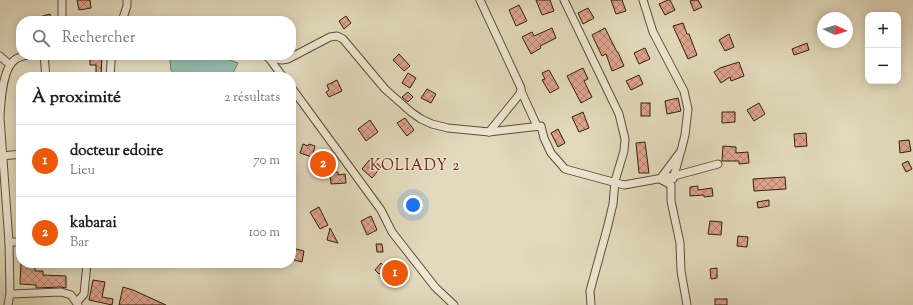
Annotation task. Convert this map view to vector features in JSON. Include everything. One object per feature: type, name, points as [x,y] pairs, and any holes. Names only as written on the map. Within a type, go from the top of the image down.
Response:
[{"type":"street","points":[[62,0],[62,16]]},
{"type":"street","points":[[124,16],[127,6],[127,0]]},
{"type":"street","points":[[480,0],[521,85],[521,91],[537,126]]},
{"type":"street","points":[[564,0],[619,114],[623,125],[625,139],[624,151],[615,181],[613,204],[590,291],[591,305]]},
{"type":"street","points":[[643,0],[653,32],[675,72],[688,103],[688,119],[681,151],[671,185],[671,201],[680,243],[681,271],[687,305]]},
{"type":"street","points":[[296,55],[330,36],[336,36],[343,39],[385,89],[421,119],[448,128],[489,132],[537,126],[542,128],[544,138],[551,153],[565,169],[615,181],[624,185],[674,176],[718,164]]},
{"type":"street","points":[[0,56],[10,65]]},
{"type":"street","points":[[8,305],[10,294],[9,242],[3,185],[3,156],[0,117],[2,86],[10,65],[16,58]]},
{"type":"street","points":[[44,60],[46,72]]},
{"type":"street","points":[[110,72],[111,60]]},
{"type":"street","points":[[270,60],[280,72]]},
{"type":"street","points":[[489,132],[521,91]]},
{"type":"street","points":[[296,94],[381,210],[392,232],[435,287],[454,305]]},
{"type":"street","points":[[660,179],[681,151]]},
{"type":"street","points":[[3,156],[16,155]]},
{"type":"street","points":[[660,179],[671,185]]},
{"type":"street","points":[[9,242],[16,242]]},
{"type":"street","points":[[10,294],[61,292],[71,295],[78,304],[84,294],[87,268]]},
{"type":"shaded area","points":[[170,60],[230,60],[238,63],[234,72],[172,72]]},
{"type":"building","points":[[77,0],[90,0],[91,8],[79,10]]},
{"type":"building","points":[[536,0],[550,0],[554,11],[542,15]]},
{"type":"building","points":[[611,0],[622,0],[626,11],[616,14]]},
{"type":"building","points":[[670,0],[675,10],[665,15],[659,4]]},
{"type":"building","points":[[698,0],[702,7],[694,11],[690,1]]},
{"type":"building","points":[[519,5],[527,21],[516,26],[509,10]]},
{"type":"building","points":[[588,8],[594,18],[583,24],[578,13]]},
{"type":"building","points":[[346,16],[351,23],[344,29],[339,21]]},
{"type":"building","points":[[683,23],[697,55],[688,59],[673,26]]},
{"type":"building","points":[[552,28],[556,38],[540,46],[541,48],[531,54],[522,37],[532,32],[534,36]]},
{"type":"building","points":[[605,28],[624,66],[612,71],[606,54],[602,56],[592,35]]},
{"type":"building","points":[[729,34],[734,47],[725,51],[719,40]]},
{"type":"building","points":[[807,43],[809,50],[794,55],[792,49]]},
{"type":"building","points":[[645,48],[650,59],[639,64],[634,53]]},
{"type":"building","points":[[399,54],[410,66],[404,71],[393,60]]},
{"type":"building","points":[[90,60],[102,60],[101,72],[96,72],[96,65],[90,65]]},
{"type":"building","points":[[739,62],[744,76],[731,81],[730,77],[721,83],[714,72],[720,68]]},
{"type":"building","points":[[583,68],[588,79],[584,81],[592,97],[581,103],[567,76]]},
{"type":"building","points":[[549,70],[559,88],[550,93],[542,80],[545,79],[542,73]]},
{"type":"building","points":[[408,73],[416,78],[410,88],[402,83]]},
{"type":"building","points":[[639,75],[643,84],[631,90],[626,81]]},
{"type":"building","points":[[337,80],[342,91],[329,97],[326,92],[329,90],[327,85]]},
{"type":"building","points":[[427,89],[436,94],[431,103],[421,98]]},
{"type":"building","points":[[408,92],[413,97],[408,102],[402,97]]},
{"type":"building","points":[[678,98],[681,111],[667,114],[665,101]]},
{"type":"building","points":[[641,103],[650,103],[650,116],[641,116]]},
{"type":"building","points":[[759,103],[765,114],[754,121],[747,110]]},
{"type":"building","points":[[583,112],[589,128],[579,132],[572,117]]},
{"type":"building","points":[[722,112],[735,112],[735,122],[722,123]]},
{"type":"building","points":[[405,118],[414,130],[407,136],[397,123]]},
{"type":"building","points":[[370,120],[378,132],[366,141],[358,129]]},
{"type":"building","points":[[558,129],[565,143],[558,147],[551,133]]},
{"type":"building","points":[[806,133],[807,146],[795,147],[794,134]]},
{"type":"building","points":[[909,140],[911,151],[900,153],[899,141]]},
{"type":"building","points":[[645,142],[649,173],[639,173],[636,143]]},
{"type":"building","points":[[303,144],[315,146],[312,157],[300,153]]},
{"type":"building","points":[[723,146],[736,147],[736,153],[748,152],[749,163],[739,164],[739,161],[722,161]]},
{"type":"building","points":[[371,158],[381,167],[372,178],[362,169]]},
{"type":"building","points":[[319,161],[327,161],[327,169],[318,168]]},
{"type":"building","points":[[908,161],[912,169],[906,172],[902,164]]},
{"type":"building","points":[[338,172],[338,175],[345,174],[346,183],[331,184],[330,173]]},
{"type":"building","points":[[785,177],[786,189],[754,191],[753,179]]},
{"type":"building","points":[[698,186],[698,190],[712,188],[713,196],[690,196],[690,187]]},
{"type":"building","points":[[769,200],[769,206],[758,208],[757,202]]},
{"type":"building","points":[[319,207],[328,225],[320,229],[310,212]]},
{"type":"building","points":[[371,216],[377,230],[367,235],[361,221]]},
{"type":"building","points":[[710,221],[722,222],[721,235],[708,234]]},
{"type":"building","points":[[330,228],[338,243],[327,240]]},
{"type":"building","points":[[738,236],[748,237],[747,247],[737,246]]},
{"type":"building","points":[[376,244],[382,244],[383,252],[377,252]]},
{"type":"building","points":[[296,249],[304,251],[302,262],[296,260]]},
{"type":"building","points":[[381,263],[386,268],[379,274],[375,270]]},
{"type":"building","points":[[395,266],[400,274],[394,280],[388,273]]},
{"type":"building","points":[[21,268],[35,268],[35,271],[43,271],[43,275],[66,276],[66,288],[36,288],[36,285],[20,284]]},
{"type":"building","points":[[717,268],[717,278],[711,279],[710,269]]},
{"type":"building","points":[[93,280],[105,282],[102,297],[113,299],[112,305],[89,300]]},
{"type":"building","points":[[123,287],[133,290],[166,305],[119,305]]},
{"type":"building","points":[[715,299],[727,299],[727,305],[715,305]]},
{"type":"place","name":"kabarai","points":[[323,164]]},
{"type":"place","name":"docteur edoire","points":[[395,273]]},
{"type":"district","name":"KOLIADY 2","points":[[415,166]]}]
